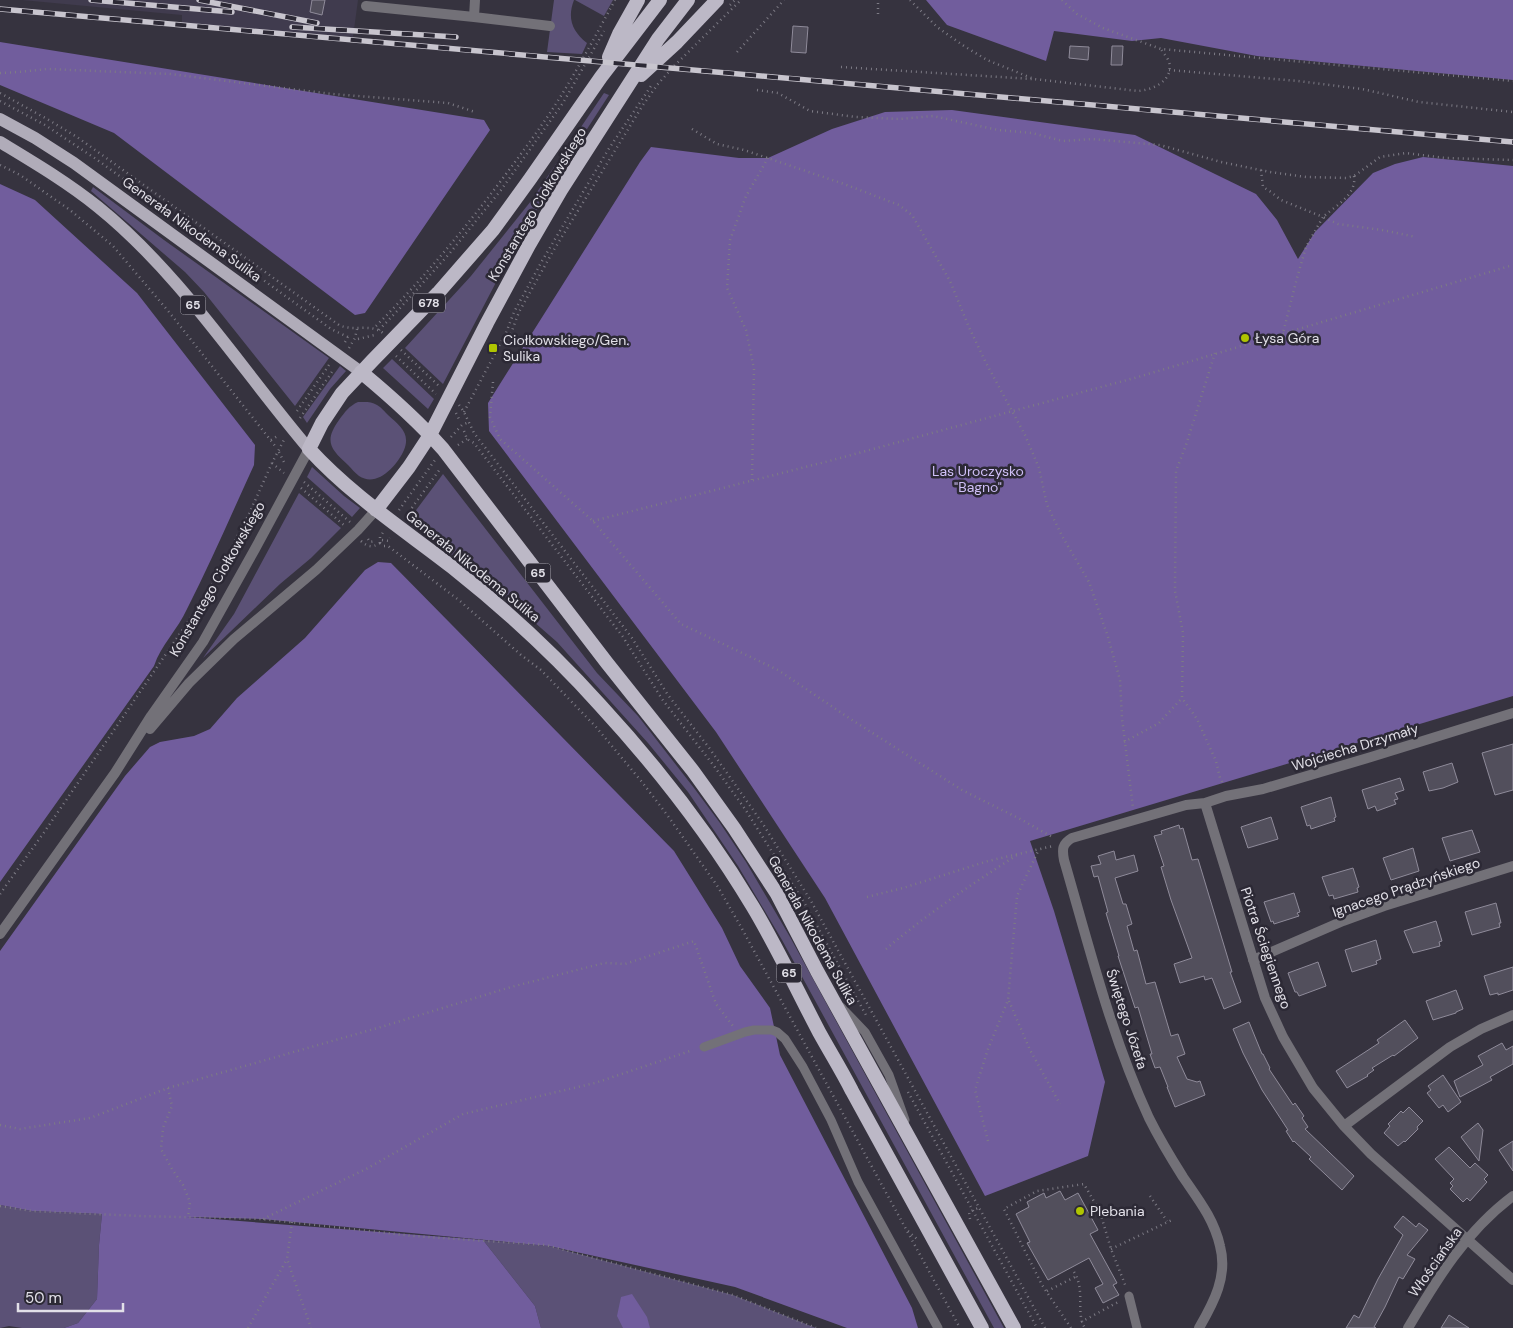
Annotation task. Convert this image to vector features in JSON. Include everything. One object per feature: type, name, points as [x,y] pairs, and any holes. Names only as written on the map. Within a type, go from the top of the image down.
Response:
[{"type":"highway","points":[[601,77],[619,34],[638,0]]},
{"type":"highway","name":"Konstantego Ciołkowskiego","points":[[361,372],[438,294],[480,245],[530,179],[601,77],[660,0]]},
{"type":"highway","name":"Konstantego Ciołkowskiego","points":[[376,510],[409,467],[430,435],[473,349],[561,190],[658,39],[688,0]]},
{"type":"highway","points":[[625,90],[677,42],[717,0]]},
{"type":"highway","name":"65","points":[[361,372],[430,435]]},
{"type":"highway","name":"678","points":[[309,449],[322,423],[342,393],[361,372]]},
{"type":"highway","name":"Generała Nikodema Sulika","points":[[430,435],[693,770],[777,894],[1014,1328]]},
{"type":"highway","name":"65","points":[[309,449],[338,478],[376,510]]},
{"type":"highway","name":"Generała Nikodema Sulika","points":[[376,510],[496,602],[547,650],[600,704],[679,799],[730,870],[753,906],[819,1032],[982,1328]]},
{"type":"main road","name":"Generała Nikodema Sulika","points":[[0,119],[74,162],[361,372]]},
{"type":"main road","name":"65","points":[[0,142],[60,179],[98,206],[141,246],[187,298],[309,449]]},
{"type":"street","points":[[474,17],[475,0]]},
{"type":"street","points":[[366,6],[550,26]]},
{"type":"street","name":"Konstantego Ciołkowskiego","points":[[0,934],[115,772],[151,716],[203,642],[309,449]]},
{"type":"street","name":"Konstantego Ciołkowskiego","points":[[115,772],[156,720],[189,683],[234,639],[316,570],[376,510]]},
{"type":"street","name":"Wojciecha Drzymały","points":[[1205,803],[1226,796],[1263,789],[1513,713]]},
{"type":"street","points":[[1064,844],[1072,838],[1186,805],[1205,803]]},
{"type":"street","name":"Piotra Ściegiennego","points":[[1205,803],[1265,998],[1283,1037],[1314,1088],[1344,1126],[1371,1154],[1513,1280]]},
{"type":"street","name":"Świętego Józefa","points":[[1064,844],[1062,849],[1064,860],[1118,1041],[1150,1120],[1178,1168],[1209,1214],[1221,1248],[1222,1269],[1220,1285],[1200,1328]]},
{"type":"street","name":"Ignacego Prądzyńskiego","points":[[1253,960],[1343,921],[1384,906],[1513,866]]},
{"type":"street","points":[[1344,1126],[1450,1047],[1481,1029],[1513,1015]]},
{"type":"street","name":"Włościańska","points":[[1408,1328],[1439,1276],[1466,1239],[1513,1196]]},
{"type":"lane","points":[[704,1047],[754,1030],[772,1030],[781,1035],[803,1067],[831,1120],[858,1182],[938,1328]]},
{"type":"lane","points":[[1129,1296],[1137,1328]]},
{"type":"path","points":[[358,339],[374,335],[424,283],[477,221],[528,152],[572,87],[601,32],[615,0]]},
{"type":"path","points":[[508,334],[510,336],[520,312],[568,225],[658,84],[741,0]]},
{"type":"path","points":[[737,52],[784,0]]},
{"type":"path","points":[[878,0],[878,14]]},
{"type":"path","points":[[910,0],[937,27],[964,46],[987,60],[1034,79]]},
{"type":"path","points":[[1062,0],[1076,14],[1103,28],[1161,48],[1513,81]]},
{"type":"path","points":[[376,326],[446,250],[482,207],[558,100],[601,32]]},
{"type":"path","points":[[841,68],[1034,79],[1138,91],[1157,87],[1165,79],[1169,70],[1169,62],[1161,48]]},
{"type":"path","points":[[0,73],[47,69],[170,74],[332,94],[448,103],[475,112]]},
{"type":"path","points":[[1169,70],[1298,81],[1362,89],[1418,102],[1513,112]]},
{"type":"path","points":[[757,90],[778,92],[810,111],[856,118],[900,119],[933,116],[998,130],[1032,133],[1063,142],[1092,139],[1160,145],[1221,162],[1306,177],[1346,178],[1354,176],[1380,156],[1406,153],[1445,158],[1513,160]]},
{"type":"path","points":[[0,94],[47,118],[77,137],[339,325],[345,328],[370,328],[384,334]]},
{"type":"path","points":[[464,412],[542,261],[575,204],[644,95]]},
{"type":"path","points":[[0,101],[65,137],[331,329],[350,337],[345,342]]},
{"type":"path","points":[[692,130],[717,144],[744,150],[900,205],[912,215],[950,281],[971,332],[1026,435],[1039,468],[1047,505],[1062,536],[1089,582],[1108,637],[1120,680],[1124,742],[1134,820]]},
{"type":"path","points":[[752,480],[754,369],[746,330],[727,288],[730,240],[746,196],[768,158]]},
{"type":"path","points":[[0,165],[20,175],[70,210],[113,246],[169,312],[276,447]]},
{"type":"path","points":[[1261,170],[1262,187],[1281,200],[1338,224],[1416,237]]},
{"type":"path","points":[[1284,333],[1306,247],[1323,217],[1350,195],[1355,181],[1354,176]]},
{"type":"path","points":[[593,521],[829,461],[1138,377],[1513,265]]},
{"type":"path","points":[[352,344],[357,329]]},
{"type":"path","points":[[401,350],[441,388]]},
{"type":"path","points":[[1215,353],[1176,471],[1175,591],[1184,633],[1182,698],[1197,719],[1216,760],[1226,796]]},
{"type":"path","points":[[395,355],[437,395]]},
{"type":"path","points":[[296,411],[332,360]]},
{"type":"path","points":[[301,416],[338,364]]},
{"type":"path","points":[[493,382],[490,417],[500,439],[593,521],[681,624],[778,670],[962,790],[1022,820],[1064,844]]},
{"type":"path","points":[[457,414],[460,421]]},
{"type":"path","points":[[452,435],[462,425],[469,422]]},
{"type":"path","points":[[271,440],[279,435]]},
{"type":"path","points":[[458,445],[467,439]]},
{"type":"path","points":[[0,894],[46,831],[206,594],[249,514],[283,442]]},
{"type":"path","points":[[279,452],[286,464]]},
{"type":"path","points":[[396,514],[434,461]]},
{"type":"path","points":[[272,462],[283,472]]},
{"type":"path","points":[[403,520],[440,469]]},
{"type":"path","points":[[303,480],[350,522]]},
{"type":"path","points":[[300,487],[346,527]]},
{"type":"path","points":[[368,539],[370,542],[376,541]]},
{"type":"path","points":[[381,540],[384,546],[388,546],[460,601],[521,655],[542,670],[596,727],[668,816],[718,887],[741,927],[960,1328]]},
{"type":"path","points":[[363,542],[373,547],[381,540],[389,540],[388,546]]},
{"type":"path","points":[[1124,742],[1159,723],[1182,698]]},
{"type":"path","points":[[867,897],[903,888],[988,861],[1064,844]]},
{"type":"path","points":[[988,1141],[975,1090],[988,1049],[1008,1000],[1017,896],[1038,849]]},
{"type":"path","points":[[886,949],[912,927],[979,879],[1020,853]]},
{"type":"path","points":[[0,1125],[20,1129],[90,1118],[168,1088],[511,987],[604,963],[625,964],[694,941],[716,1004],[738,1035]]},
{"type":"path","points":[[1008,1000],[1030,1050],[1060,1104]]},
{"type":"path","points":[[262,1219],[368,1168],[463,1114],[595,1083],[704,1047]]},
{"type":"path","points":[[168,1088],[172,1106],[164,1128],[161,1149],[183,1185],[190,1202],[188,1217]]},
{"type":"path","points":[[1071,1328],[1046,1291],[1004,1209],[1036,1191],[1084,1184],[1100,1212],[1111,1249],[1129,1296]]},
{"type":"path","points":[[1150,1196],[1168,1222]]},
{"type":"path","points":[[0,1206],[32,1211],[262,1219],[414,1236],[546,1244],[732,1295],[816,1328]]},
{"type":"path","points":[[970,1221],[969,1212],[978,1208]]},
{"type":"path","points":[[1111,1249],[1174,1218]]},
{"type":"path","points":[[248,1328],[287,1259],[292,1222]]},
{"type":"path","points":[[905,1228],[918,1240]]},
{"type":"path","points":[[287,1259],[312,1328]]},
{"type":"path","points":[[1074,1272],[1080,1281],[1081,1322],[1085,1328]]},
{"type":"path","points":[[1046,1291],[1077,1276]]},
{"type":"path","points":[[1081,1322],[1117,1303]]},
{"type":"shaded area","points":[[22,0],[358,0],[353,37],[182,23],[182,15]]},
{"type":"shaded area","points":[[554,0],[574,0],[571,13],[572,24],[574,29],[587,43],[582,54],[547,52]]},
{"type":"shaded area","points":[[575,0],[613,0],[604,16]]},
{"type":"shaded area","points":[[604,93],[609,95],[556,177],[504,267],[443,384],[405,348],[471,276],[531,201]]},
{"type":"shaded area","points":[[93,187],[329,358],[295,406],[204,292],[185,272],[91,191]]},
{"type":"shaded area","points":[[392,359],[434,399],[428,409],[383,368]]},
{"type":"shaded area","points":[[340,366],[346,371],[330,389],[307,423],[303,417]]},
{"type":"shaded area","points":[[358,402],[370,402],[380,407],[400,426],[406,439],[404,450],[397,462],[386,474],[373,479],[359,476],[337,454],[331,444],[334,427],[347,410]]},
{"type":"shaded area","points":[[312,467],[360,508],[352,517],[307,477]]},
{"type":"shaded area","points":[[443,474],[597,673],[638,716],[720,823],[746,862],[790,937],[1004,1328],[994,1328],[782,940],[738,866],[688,792],[648,743],[557,642],[503,595],[408,521]]},
{"type":"shaded area","points":[[299,493],[341,528],[203,658],[234,614]]},
{"type":"shaded area","points":[[0,1205],[32,1211],[102,1214],[97,1299],[78,1323],[64,1328],[22,1328],[9,1326],[0,1328]]},
{"type":"shaded area","points":[[483,1240],[549,1246],[733,1295],[816,1328],[541,1328],[535,1306]]},
{"type":"green space","points":[[926,0],[1513,0],[1513,80],[1257,56],[1161,38],[1132,41],[1054,31],[1046,61],[947,25]]},
{"type":"green space","points":[[0,42],[484,120],[490,130],[365,313],[355,315],[114,133],[0,85]]},
{"type":"green space","name":"Las Uroczysko \"Bagno\"","points":[[952,110],[1135,135],[1256,194],[1277,220],[1298,259],[1315,232],[1373,173],[1395,164],[1423,157],[1513,166],[1513,696],[1030,841],[1054,911],[1105,1082],[1088,1156],[985,1196],[825,898],[716,732],[489,431],[488,403],[651,147],[739,158],[768,158],[832,129],[885,112]]},
{"type":"green space","points":[[0,184],[35,200],[137,293],[255,445],[254,465],[213,555],[183,616],[154,666],[0,882]]},
{"type":"green space","points":[[378,562],[391,563],[674,851],[722,928],[740,966],[770,1008],[780,1055],[912,1308],[918,1328],[847,1328],[735,1287],[549,1246],[262,1219],[187,1217],[483,1240],[535,1306],[541,1328],[64,1328],[78,1323],[97,1299],[102,1214],[32,1211],[0,1205],[0,951],[125,776],[150,747],[160,742],[194,736],[210,729],[237,698],[305,638],[365,570]]},
{"type":"green space","points":[[632,1294],[647,1317],[650,1328],[623,1328],[617,1316],[621,1297]]},
{"type":"building","points":[[312,0],[325,0],[322,15],[310,12]]},
{"type":"building","points":[[793,26],[808,27],[806,53],[791,52]]},
{"type":"building","points":[[1070,46],[1089,47],[1088,60],[1069,58]]},
{"type":"building","points":[[1112,46],[1123,46],[1122,65],[1111,65]]},
{"type":"building","points":[[1513,744],[1513,790],[1495,795],[1482,753]]},
{"type":"building","points":[[1452,763],[1458,782],[1429,791],[1423,772]]},
{"type":"building","points":[[1400,778],[1404,790],[1395,793],[1398,799],[1394,800],[1396,804],[1377,811],[1375,806],[1368,809],[1362,790]]},
{"type":"building","points":[[1331,797],[1336,817],[1334,818],[1335,821],[1311,829],[1310,825],[1307,826],[1301,807]]},
{"type":"building","points":[[1271,817],[1278,839],[1248,848],[1241,827]]},
{"type":"building","points":[[1179,825],[1180,829],[1183,828],[1192,860],[1198,859],[1232,972],[1230,972],[1241,1002],[1224,1009],[1212,978],[1205,980],[1204,976],[1180,983],[1174,964],[1192,958],[1171,900],[1161,867],[1164,866],[1154,836],[1162,834],[1161,831]]},
{"type":"building","points":[[1472,830],[1480,852],[1450,861],[1442,838]]},
{"type":"building","points":[[1413,848],[1419,871],[1391,880],[1383,858]]},
{"type":"building","points":[[1114,851],[1116,860],[1134,855],[1138,871],[1115,878],[1123,904],[1126,904],[1132,924],[1127,926],[1134,951],[1137,950],[1146,984],[1155,982],[1171,1036],[1178,1034],[1185,1054],[1177,1057],[1187,1079],[1200,1081],[1205,1095],[1175,1107],[1160,1067],[1155,1068],[1150,1054],[1152,1054],[1138,1007],[1135,1008],[1118,956],[1098,876],[1094,877],[1091,866],[1101,864],[1098,856]]},
{"type":"building","points":[[1353,868],[1359,887],[1357,888],[1358,892],[1334,899],[1333,895],[1329,896],[1322,877]]},
{"type":"building","points":[[1294,893],[1300,912],[1297,913],[1299,916],[1274,924],[1273,921],[1271,922],[1264,902]]},
{"type":"building","points":[[1496,903],[1501,923],[1499,923],[1500,927],[1472,935],[1465,912]]},
{"type":"building","points":[[1436,921],[1442,941],[1439,942],[1440,946],[1413,953],[1404,931]]},
{"type":"building","points":[[1376,940],[1381,959],[1376,961],[1377,964],[1352,972],[1345,950]]},
{"type":"building","points":[[1318,962],[1326,986],[1299,996],[1295,992],[1288,973]]},
{"type":"building","points":[[1513,967],[1513,990],[1498,995],[1498,993],[1490,995],[1484,976]]},
{"type":"building","points":[[1456,990],[1463,1009],[1433,1020],[1426,1001]]},
{"type":"building","points":[[1405,1020],[1418,1038],[1394,1056],[1372,1068],[1374,1070],[1368,1076],[1347,1088],[1336,1071],[1379,1043],[1377,1040]]},
{"type":"building","points":[[1249,1022],[1269,1069],[1293,1105],[1295,1103],[1304,1116],[1302,1118],[1308,1127],[1305,1129],[1354,1176],[1342,1190],[1309,1159],[1311,1157],[1293,1142],[1286,1131],[1288,1130],[1262,1090],[1233,1029]]},
{"type":"building","points":[[1502,1043],[1506,1050],[1513,1046],[1513,1064],[1490,1077],[1492,1080],[1460,1097],[1454,1081],[1483,1065],[1478,1056]]},
{"type":"building","points":[[1443,1075],[1461,1102],[1448,1112],[1443,1105],[1439,1108],[1427,1093],[1431,1090],[1428,1086]]},
{"type":"building","points":[[1409,1107],[1423,1121],[1405,1142],[1398,1146],[1384,1133],[1390,1126],[1388,1124],[1401,1111],[1403,1113]]},
{"type":"building","points":[[1478,1123],[1483,1130],[1479,1161],[1461,1137]]},
{"type":"building","points":[[1513,1141],[1513,1171],[1499,1150]]},
{"type":"building","points":[[1449,1147],[1470,1168],[1475,1163],[1488,1175],[1484,1179],[1487,1182],[1470,1201],[1467,1198],[1463,1202],[1450,1189],[1453,1186],[1450,1183],[1454,1179],[1435,1159]]},
{"type":"building","points":[[1060,1191],[1065,1200],[1078,1193],[1098,1230],[1090,1234],[1117,1283],[1113,1285],[1119,1295],[1103,1303],[1095,1288],[1103,1284],[1089,1258],[1048,1280],[1027,1243],[1030,1242],[1016,1214],[1029,1207],[1027,1202],[1044,1193],[1046,1198]]},
{"type":"building","points":[[1403,1216],[1416,1227],[1419,1223],[1428,1230],[1407,1255],[1415,1259],[1403,1279],[1399,1277],[1374,1327],[1376,1328],[1346,1328],[1354,1315],[1359,1318],[1403,1235],[1394,1227]]},
{"type":"building","points":[[1449,1315],[1469,1328],[1441,1328]]},
{"type":"railway","points":[[91,0],[232,12]]},
{"type":"railway","points":[[199,0],[317,23]]},
{"type":"railway","points":[[0,9],[1513,142]]},
{"type":"railway","points":[[292,27],[456,37]]},
{"type":"place","name":"Łysa Góra","points":[[1245,338]]},
{"type":"place","name":"Ciołkowskiego/Gen. Sulika","points":[[493,348]]},
{"type":"place","name":"Plebania","points":[[1080,1211]]}]
